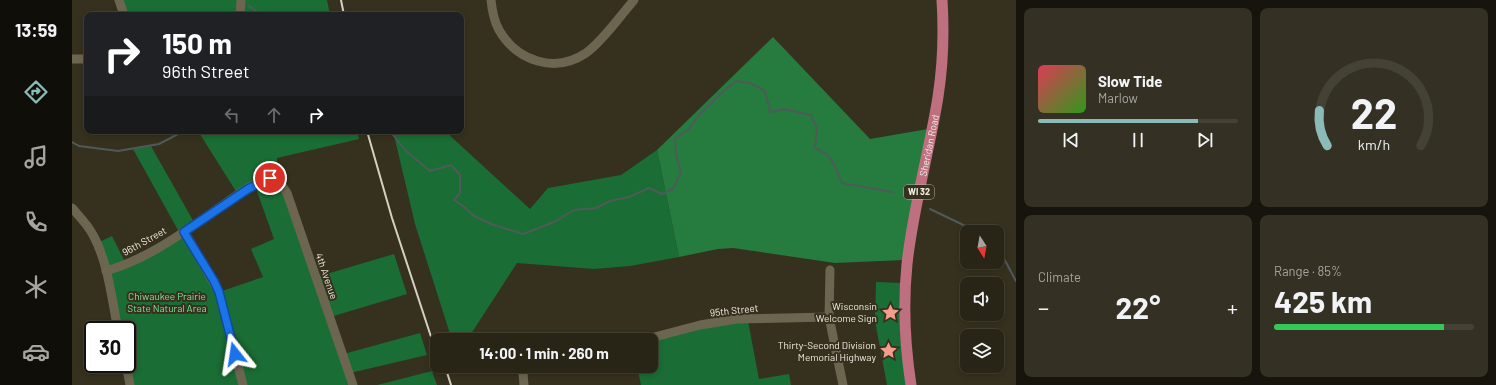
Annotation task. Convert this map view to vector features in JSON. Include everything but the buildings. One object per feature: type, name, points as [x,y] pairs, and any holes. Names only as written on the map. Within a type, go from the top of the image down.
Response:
[{"type":"main road","name":"Sheridan Road","points":[[911,385],[907,361],[905,324],[907,265],[915,209],[938,97],[942,55],[942,0]]},
{"type":"street","points":[[119,0],[123,12]]},
{"type":"street","points":[[240,12],[241,0]]},
{"type":"street","points":[[491,0],[493,15],[499,29],[519,53],[530,59],[556,63],[572,59],[587,52],[606,34],[634,0]]},
{"type":"street","points":[[72,59],[84,59]]},
{"type":"street","name":"96th Street","points":[[106,271],[142,258],[248,189],[267,179],[274,178]]},
{"type":"street","name":"4th Avenue","points":[[274,178],[281,183],[287,193],[353,385]]},
{"type":"street","points":[[72,208],[93,235],[106,271],[116,321]]},
{"type":"street","points":[[184,232],[214,281],[219,292],[243,385]]},
{"type":"street","points":[[830,270],[829,317],[843,385]]},
{"type":"street","name":"95th Street","points":[[658,336],[700,325],[737,319],[829,317]]},
{"type":"street","points":[[128,373],[130,385]]},
{"type":"street","points":[[523,373],[524,385]]},
{"type":"green space","points":[[121,0],[327,0],[329,12],[126,12]]},
{"type":"green space","points":[[773,37],[870,139],[928,129],[904,260],[835,263],[733,248],[718,249],[679,257],[657,150]]},
{"type":"green space","name":"Chiwaukee Prairie State Natural Area","points":[[200,134],[358,134],[359,139],[277,158],[278,183],[313,278],[394,254],[407,294],[327,318],[340,355],[420,333],[427,355],[346,374],[350,385],[246,385],[219,292],[263,277],[251,249],[274,239],[254,183],[237,193]]},
{"type":"green space","points":[[394,134],[448,134],[530,209],[548,188],[621,175],[657,150],[679,257],[630,266],[594,269],[517,263],[472,333],[450,333],[415,224]]},
{"type":"green space","name":"Chiwaukee Prairie State Natural Area","points":[[151,146],[195,224],[186,234],[216,286],[239,385],[134,385],[131,373],[136,373],[136,321],[120,321],[99,242],[112,236],[126,264],[179,232],[133,149]]},
{"type":"green space","points":[[876,282],[903,283],[907,385],[887,385],[875,321]]},
{"type":"green space","points":[[748,321],[759,379],[789,374],[791,385],[641,385],[638,373],[658,373],[658,338],[710,326]]},
{"type":"green space","points":[[430,372],[430,373],[433,373],[437,385],[377,385]]},
{"type":"waterway","points":[[249,6],[258,12]]},
{"type":"waterway","points":[[392,134],[406,151],[430,171],[451,165],[460,175],[460,193],[454,200],[474,216],[491,224],[523,234],[554,222],[574,210],[596,208],[610,201],[629,197],[649,188],[662,194],[673,189],[681,172],[676,155],[675,138],[688,130],[699,115],[720,94],[736,81],[750,83],[765,91],[770,112],[784,109],[811,115],[817,128],[815,148],[830,158],[842,183],[892,192]]},
{"type":"waterway","points":[[72,142],[79,146],[118,151],[159,144],[178,134]]},
{"type":"waterway","points":[[930,209],[963,225]]},
{"type":"waterway","points":[[1004,259],[1016,281]]},
{"type":"railway","points":[[341,0],[343,12]]},
{"type":"railway","points":[[368,134],[392,218],[430,334]]},
{"type":"railway","points":[[447,373],[451,385]]},
{"type":"place","name":"Wisconsin Welcome Sign","points":[[890,312]]},
{"type":"place","name":"Thirty-Second Division Memorial Highway","points":[[889,351]]},
{"type":"route","points":[[235,354],[219,292],[214,281],[184,232],[248,189],[270,178]]}]
